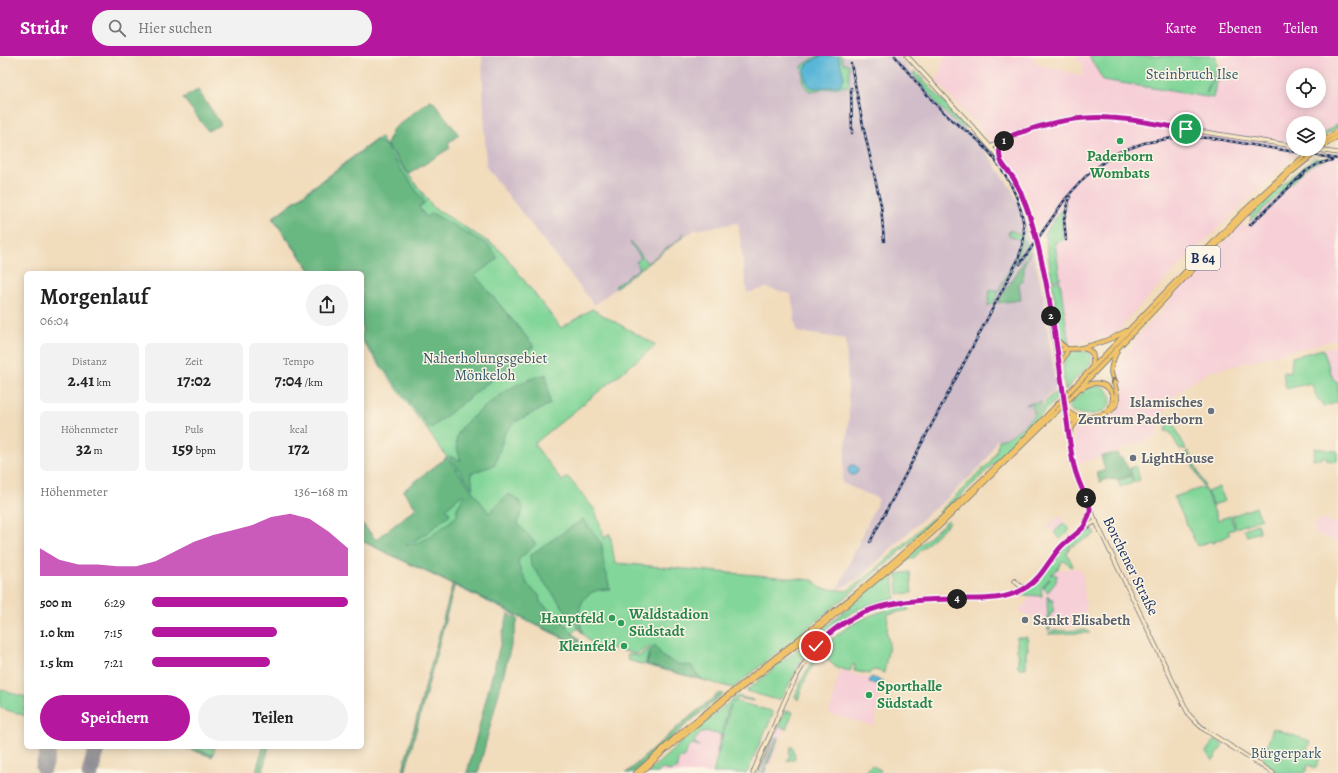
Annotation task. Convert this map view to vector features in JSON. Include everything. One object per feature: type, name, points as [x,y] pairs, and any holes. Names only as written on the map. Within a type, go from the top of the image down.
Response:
[{"type":"highway","name":"B 64","points":[[1326,141],[1338,131]]},
{"type":"highway","name":"B 64","points":[[1326,142],[1338,136]]},
{"type":"highway","name":"B 64","points":[[1247,211],[1304,156]]},
{"type":"highway","name":"B 64","points":[[636,773],[686,729],[827,617],[920,539],[1016,448],[1131,327],[1242,215],[1311,156]]},
{"type":"highway","name":"B 64","points":[[641,773],[661,754],[727,699],[824,624],[930,536],[1071,397],[1242,215]]},
{"type":"highway","points":[[1057,352],[1102,343],[1131,327]]},
{"type":"highway","points":[[1055,339],[1068,350]]},
{"type":"highway","points":[[1067,421],[1107,413],[1113,409],[1117,401],[1111,370],[1112,363],[1119,346]]},
{"type":"highway","points":[[1081,348],[1089,350],[1093,355],[1094,358],[1091,369]]},
{"type":"highway","points":[[1059,366],[1068,350]]},
{"type":"highway","points":[[1071,397],[1088,384],[1095,382],[1104,384],[1110,389],[1113,396],[1112,405],[1107,413]]},
{"type":"highway","points":[[1065,410],[1077,419]]},
{"type":"highway","points":[[1069,435],[1077,419]]},
{"type":"main road","name":"Borchener Straße","points":[[907,56],[1001,160],[1015,182],[1026,206],[1033,225],[1046,286],[1074,468],[1096,521],[1190,716],[1205,730],[1273,773]]},
{"type":"main road","points":[[992,149],[1005,139],[1028,130],[1062,121],[1084,118],[1108,118],[1151,123],[1286,145]]},
{"type":"main road","points":[[992,149],[1005,139]]},
{"type":"main road","points":[[1001,143],[1001,160]]},
{"type":"main road","points":[[1326,151],[1338,153]]},
{"type":"main road","points":[[1083,529],[1088,518],[1090,508]]},
{"type":"main road","points":[[753,773],[796,675],[816,646],[833,630],[864,611],[890,604],[914,600],[1002,597],[1014,594],[1039,576],[1067,540],[1096,521]]},
{"type":"main road","points":[[1015,581],[1019,586],[1024,588]]},
{"type":"shaded area","points":[[482,56],[821,56],[807,65],[841,65],[838,56],[897,56],[946,115],[974,137],[985,150],[1012,190],[1024,216],[1043,295],[1056,388],[1024,425],[1005,439],[996,440],[987,459],[941,504],[931,511],[861,577],[837,590],[879,499],[842,483],[849,418],[846,339],[797,332],[791,294],[766,288],[747,293],[738,223],[694,230],[594,305],[486,167]]},
{"type":"shaded area","points":[[944,56],[1034,56],[1034,63],[1082,76],[1083,65],[1075,58],[1078,56],[1088,56],[1103,80],[1199,92],[1221,65],[1221,56],[1338,56],[1338,122],[1326,131],[1326,116],[1286,116],[1286,156],[1294,156],[1189,256],[1112,336],[1068,345],[1062,341],[1059,336],[1047,243],[1040,232],[1031,203],[1010,165],[987,136],[936,81]]},
{"type":"shaded area","points":[[1331,155],[1338,157],[1338,339],[1209,372],[1187,385],[1174,397],[1163,413],[1156,438],[1078,464],[1074,432],[1081,422],[1113,415],[1122,399],[1117,366],[1120,358],[1134,343],[1133,341],[1163,310],[1173,296],[1244,222],[1245,227],[1308,169],[1314,164],[1327,160]]},
{"type":"shaded area","points":[[1338,345],[1338,381],[1333,379],[1324,349]]},
{"type":"shaded area","points":[[1060,516],[1070,530],[1060,539],[1047,526]]},
{"type":"shaded area","points":[[1319,519],[1338,524],[1338,542],[1316,534],[1313,522],[1318,523]]},
{"type":"shaded area","points":[[1079,568],[1082,571],[1083,577],[1087,626],[1053,628],[1048,631],[1048,619],[1036,618],[1036,616],[1021,614],[1021,606],[1026,606],[1026,601],[1029,600],[1029,596],[1047,596],[1047,594],[1043,594],[1042,589],[1052,574],[1057,570]]},
{"type":"shaded area","points":[[840,670],[869,678],[868,683],[882,687],[876,707],[878,708],[874,726],[829,714]]},
{"type":"shaded area","points":[[780,726],[785,729],[767,773],[759,773]]},
{"type":"shaded area","points":[[705,730],[721,735],[711,773],[658,773],[662,768],[672,771],[677,765],[679,758],[683,757],[692,743],[698,746],[694,742]]},
{"type":"green space","points":[[817,56],[821,56],[807,65],[844,78],[838,56],[841,56],[843,63],[849,64],[849,86],[809,91],[804,85],[802,66]]},
{"type":"green space","name":"Steinbruch Ilse","points":[[1089,56],[1216,56],[1217,67],[1206,93],[1214,78],[1218,74],[1213,98],[1103,80]]},
{"type":"green space","points":[[916,72],[966,126],[964,129],[949,117],[913,74]]},
{"type":"green space","points":[[198,90],[221,124],[208,131],[183,98]]},
{"type":"green space","points":[[430,100],[433,101],[459,135],[448,143],[450,148],[409,174],[387,145],[392,130]]},
{"type":"green space","points":[[1338,123],[1338,127],[1326,135],[1326,132]]},
{"type":"green space","name":"Naherholungsgebiet Mönkeloh","points":[[380,137],[434,208],[495,246],[503,253],[561,328],[592,309],[656,345],[534,444],[562,481],[568,477],[595,510],[605,539],[608,534],[610,534],[615,563],[813,580],[821,588],[847,591],[873,572],[928,522],[937,515],[939,517],[883,567],[733,688],[646,665],[649,653],[645,665],[627,660],[627,654],[639,656],[650,648],[650,646],[637,654],[592,644],[578,628],[573,633],[580,641],[577,645],[364,542],[364,525],[376,540],[416,508],[403,491],[447,457],[364,344],[364,271],[311,271],[272,218]]},
{"type":"green space","points":[[378,140],[387,147],[425,203],[419,207],[426,217],[432,213],[488,245],[496,255],[497,258],[495,261],[475,275],[534,346],[430,429],[364,342],[364,271],[312,271],[273,218]]},
{"type":"green space","points":[[1314,158],[1326,159],[1307,168],[1250,222],[1251,216],[1255,210]]},
{"type":"green space","points":[[1066,203],[1062,226],[1063,240],[1055,242],[1060,279],[1052,280],[1046,241],[1047,238],[1044,234]]},
{"type":"green space","points":[[1010,230],[1023,237],[1021,248],[1016,261],[993,303],[988,306],[990,289],[998,291],[1015,259],[1020,240],[1008,235]]},
{"type":"green space","points":[[683,232],[683,237],[615,288],[616,285],[640,268],[636,262],[641,258],[630,243],[631,242],[647,263],[682,237]]},
{"type":"green space","points":[[1024,239],[1030,248],[1019,263],[1024,249]]},
{"type":"green space","points":[[1031,251],[1025,263],[1023,282],[1019,283],[1021,300],[997,303]]},
{"type":"green space","points":[[1060,281],[1069,344],[1063,340],[1059,329],[1052,282]]},
{"type":"green space","points":[[1323,349],[1333,379],[1338,382],[1338,402],[1323,407],[1321,400],[1318,400],[1311,383],[1286,389],[1283,372],[1291,373],[1292,357]]},
{"type":"green space","points":[[1083,351],[1090,355],[1090,364],[1065,390],[1064,361],[1068,354]]},
{"type":"green space","points":[[546,374],[550,404],[515,422],[505,433],[495,465],[471,473],[473,489],[449,456],[461,460],[456,440],[461,428],[482,409],[511,388]]},
{"type":"green space","points":[[1096,385],[1107,390],[1110,394],[1111,400],[1107,408],[1099,413],[1087,415],[1076,413],[1068,407],[1080,394]]},
{"type":"green space","points":[[1057,390],[1059,396],[1010,448],[942,514],[939,512],[990,462],[996,452],[999,440],[1007,438],[1022,427]]},
{"type":"green space","points":[[1042,402],[1033,414],[1032,408],[1034,403]]},
{"type":"green space","points":[[1171,414],[1186,449],[1180,450],[1170,432],[1165,431]]},
{"type":"green space","points":[[1315,448],[1337,451],[1336,462],[1327,460],[1326,457],[1323,456],[1322,459],[1313,459]]},
{"type":"green space","points":[[1188,451],[1205,486],[1203,486],[1186,452]]},
{"type":"green space","points":[[1117,453],[1119,458],[1122,458],[1131,475],[1117,480],[1108,479],[1100,482],[1096,473],[1105,470],[1101,456]]},
{"type":"green space","points":[[447,457],[489,513],[508,494],[518,500],[523,510],[518,521],[519,525],[536,544],[519,559],[518,564],[528,585],[539,595],[540,602],[562,620],[579,641],[577,644],[364,542],[364,525],[376,540],[416,508],[403,491]],"holes":[[[463,494],[464,497],[457,508],[457,516],[440,530],[420,542],[406,545],[425,534],[450,514],[446,508]]]},
{"type":"green space","points":[[1136,466],[1140,480],[1134,482],[1130,468]]},
{"type":"green space","points":[[1131,476],[1133,483],[1120,487],[1118,481]]},
{"type":"green space","points":[[1204,487],[1218,520],[1230,516],[1235,529],[1228,531],[1230,535],[1212,543],[1211,541],[1197,546],[1174,497]]},
{"type":"green space","points":[[1219,487],[1225,501],[1213,505],[1207,492]]},
{"type":"green space","points":[[1256,507],[1261,519],[1236,528],[1232,516]]},
{"type":"green space","points":[[583,519],[602,544],[603,560],[610,589],[594,592],[583,601],[579,615],[583,634],[531,565],[530,555]]},
{"type":"green space","points":[[948,520],[950,522],[915,557],[910,559],[893,573],[895,598],[881,601],[853,612],[829,628],[809,649],[780,699],[774,699],[746,691],[893,572],[893,570]]},
{"type":"green space","points":[[1065,524],[1070,530],[1060,539],[1054,532]]},
{"type":"green space","points":[[1257,524],[1260,532],[1247,536],[1244,529]]},
{"type":"green space","points":[[1089,528],[1093,530],[1095,534],[1070,547],[1067,553],[1073,566],[1071,567],[1066,562],[1062,561],[1057,570],[1050,575],[1057,575],[1056,582],[1048,592],[1043,588],[1050,579],[1041,589],[1042,596],[1021,595],[1041,577],[1061,551]]},
{"type":"green space","points":[[910,572],[912,593],[898,594],[897,574]]},
{"type":"green space","points":[[452,586],[454,587],[405,773],[402,773]]},
{"type":"green space","points":[[1047,596],[1049,596],[1050,601],[1053,599],[1053,612],[1050,613],[1050,630],[1048,630]]},
{"type":"green space","points":[[907,606],[909,610],[888,614],[887,633],[889,644],[884,673],[876,670],[871,671],[869,674],[854,671],[855,665],[853,664],[850,671],[841,669],[840,667],[838,669],[823,656],[828,646],[810,671],[803,684],[798,700],[795,697],[812,662],[824,647],[838,635],[853,624],[869,616],[887,610]]},
{"type":"green space","points":[[508,614],[518,619],[478,773],[467,773]]},
{"type":"green space","points":[[1086,630],[1090,633],[1048,634],[1052,631]]},
{"type":"green space","points":[[1017,637],[1027,637],[1028,650],[1026,651],[1026,668],[1018,668],[1019,654],[1017,654]]},
{"type":"green space","points":[[655,645],[664,658],[678,664],[692,666],[695,672],[703,680],[647,665],[650,651]]},
{"type":"green space","points":[[0,689],[24,696],[24,715],[0,708]]},
{"type":"green space","points":[[719,693],[723,694],[685,726],[634,773],[626,773],[681,724]]},
{"type":"green space","points":[[737,696],[753,701],[739,698],[732,703],[735,701],[771,711],[773,714],[747,773],[713,773],[731,704],[727,712],[717,753],[721,735],[705,731],[704,733],[701,733],[694,741],[698,746],[692,744],[683,758],[679,758],[677,769],[672,771],[662,769],[658,773],[647,773],[701,725]]},
{"type":"green space","points":[[788,711],[793,712],[786,729],[779,726],[758,773],[784,713]]},
{"type":"green space","name":"Bürgerpark","points":[[1273,728],[1310,741],[1307,750],[1321,755],[1316,768],[1308,765],[1305,773],[1278,773],[1263,763],[1264,761],[1262,760]]},
{"type":"green space","points":[[777,737],[779,737],[764,773],[762,773]]},
{"type":"green space","points":[[1215,739],[1223,745],[1214,760],[1212,760],[1206,752]]},
{"type":"green space","points":[[791,747],[793,747],[795,759],[787,761],[790,755],[789,752]]},
{"type":"green space","points":[[189,749],[195,749],[213,755],[212,757]]},
{"type":"green space","points":[[195,749],[214,749],[213,755]]},
{"type":"green space","points":[[262,749],[268,749],[262,773],[256,771]]},
{"type":"green space","points":[[871,765],[881,770],[879,773],[866,772]]},
{"type":"water","points":[[821,56],[838,56],[844,78],[840,85],[817,88],[811,87],[808,84],[805,75],[806,68],[810,63]]},
{"type":"water","points":[[851,465],[855,465],[857,466],[857,474],[851,475],[848,472],[848,468]]},
{"type":"water","points":[[871,677],[883,681],[882,686],[869,682]]},
{"type":"runway","points":[[44,767],[48,749]]},
{"type":"runway","points":[[90,773],[96,749]]},
{"type":"railway","points":[[870,542],[1017,262],[1024,239],[1021,210],[1005,173],[981,143],[949,118],[938,107],[895,56]]},
{"type":"railway","points":[[851,64],[881,205],[884,241]]},
{"type":"railway","points":[[851,88],[852,133]]},
{"type":"railway","points":[[1020,264],[1066,198],[1085,177],[1119,152],[1144,143],[1178,137],[1211,138],[1338,159]]},
{"type":"railway","points":[[1250,225],[1306,171],[1318,164],[1332,160]]},
{"type":"railway","points":[[1066,240],[1064,219],[1070,197]]},
{"type":"place","name":"Paderborn Wombats","points":[[1120,141]]},
{"type":"place","name":"Islamisches Zentrum Paderborn","points":[[1211,411]]},
{"type":"place","name":"LightHouse","points":[[1133,458]]},
{"type":"place","name":"Hauptfeld","points":[[612,618]]},
{"type":"place","name":"Sankt Elisabeth","points":[[1025,620]]},
{"type":"place","name":"Waldstadion Südstadt","points":[[621,623]]},
{"type":"place","name":"Kleinfeld","points":[[624,646]]},
{"type":"place","name":"Sporthalle Südstadt","points":[[869,695]]},
{"type":"route","points":[[816,646],[825,636],[842,623],[864,611],[877,607],[914,600],[988,598],[1009,596],[1014,594],[1026,587],[1039,576],[1067,540],[1083,529],[1088,518],[1090,508],[1074,468],[1049,300],[1039,250],[1033,225],[1026,206],[1015,182],[1001,160],[1001,143],[1005,139],[1016,134],[1050,123],[1084,118],[1125,119],[1186,129]]}]
